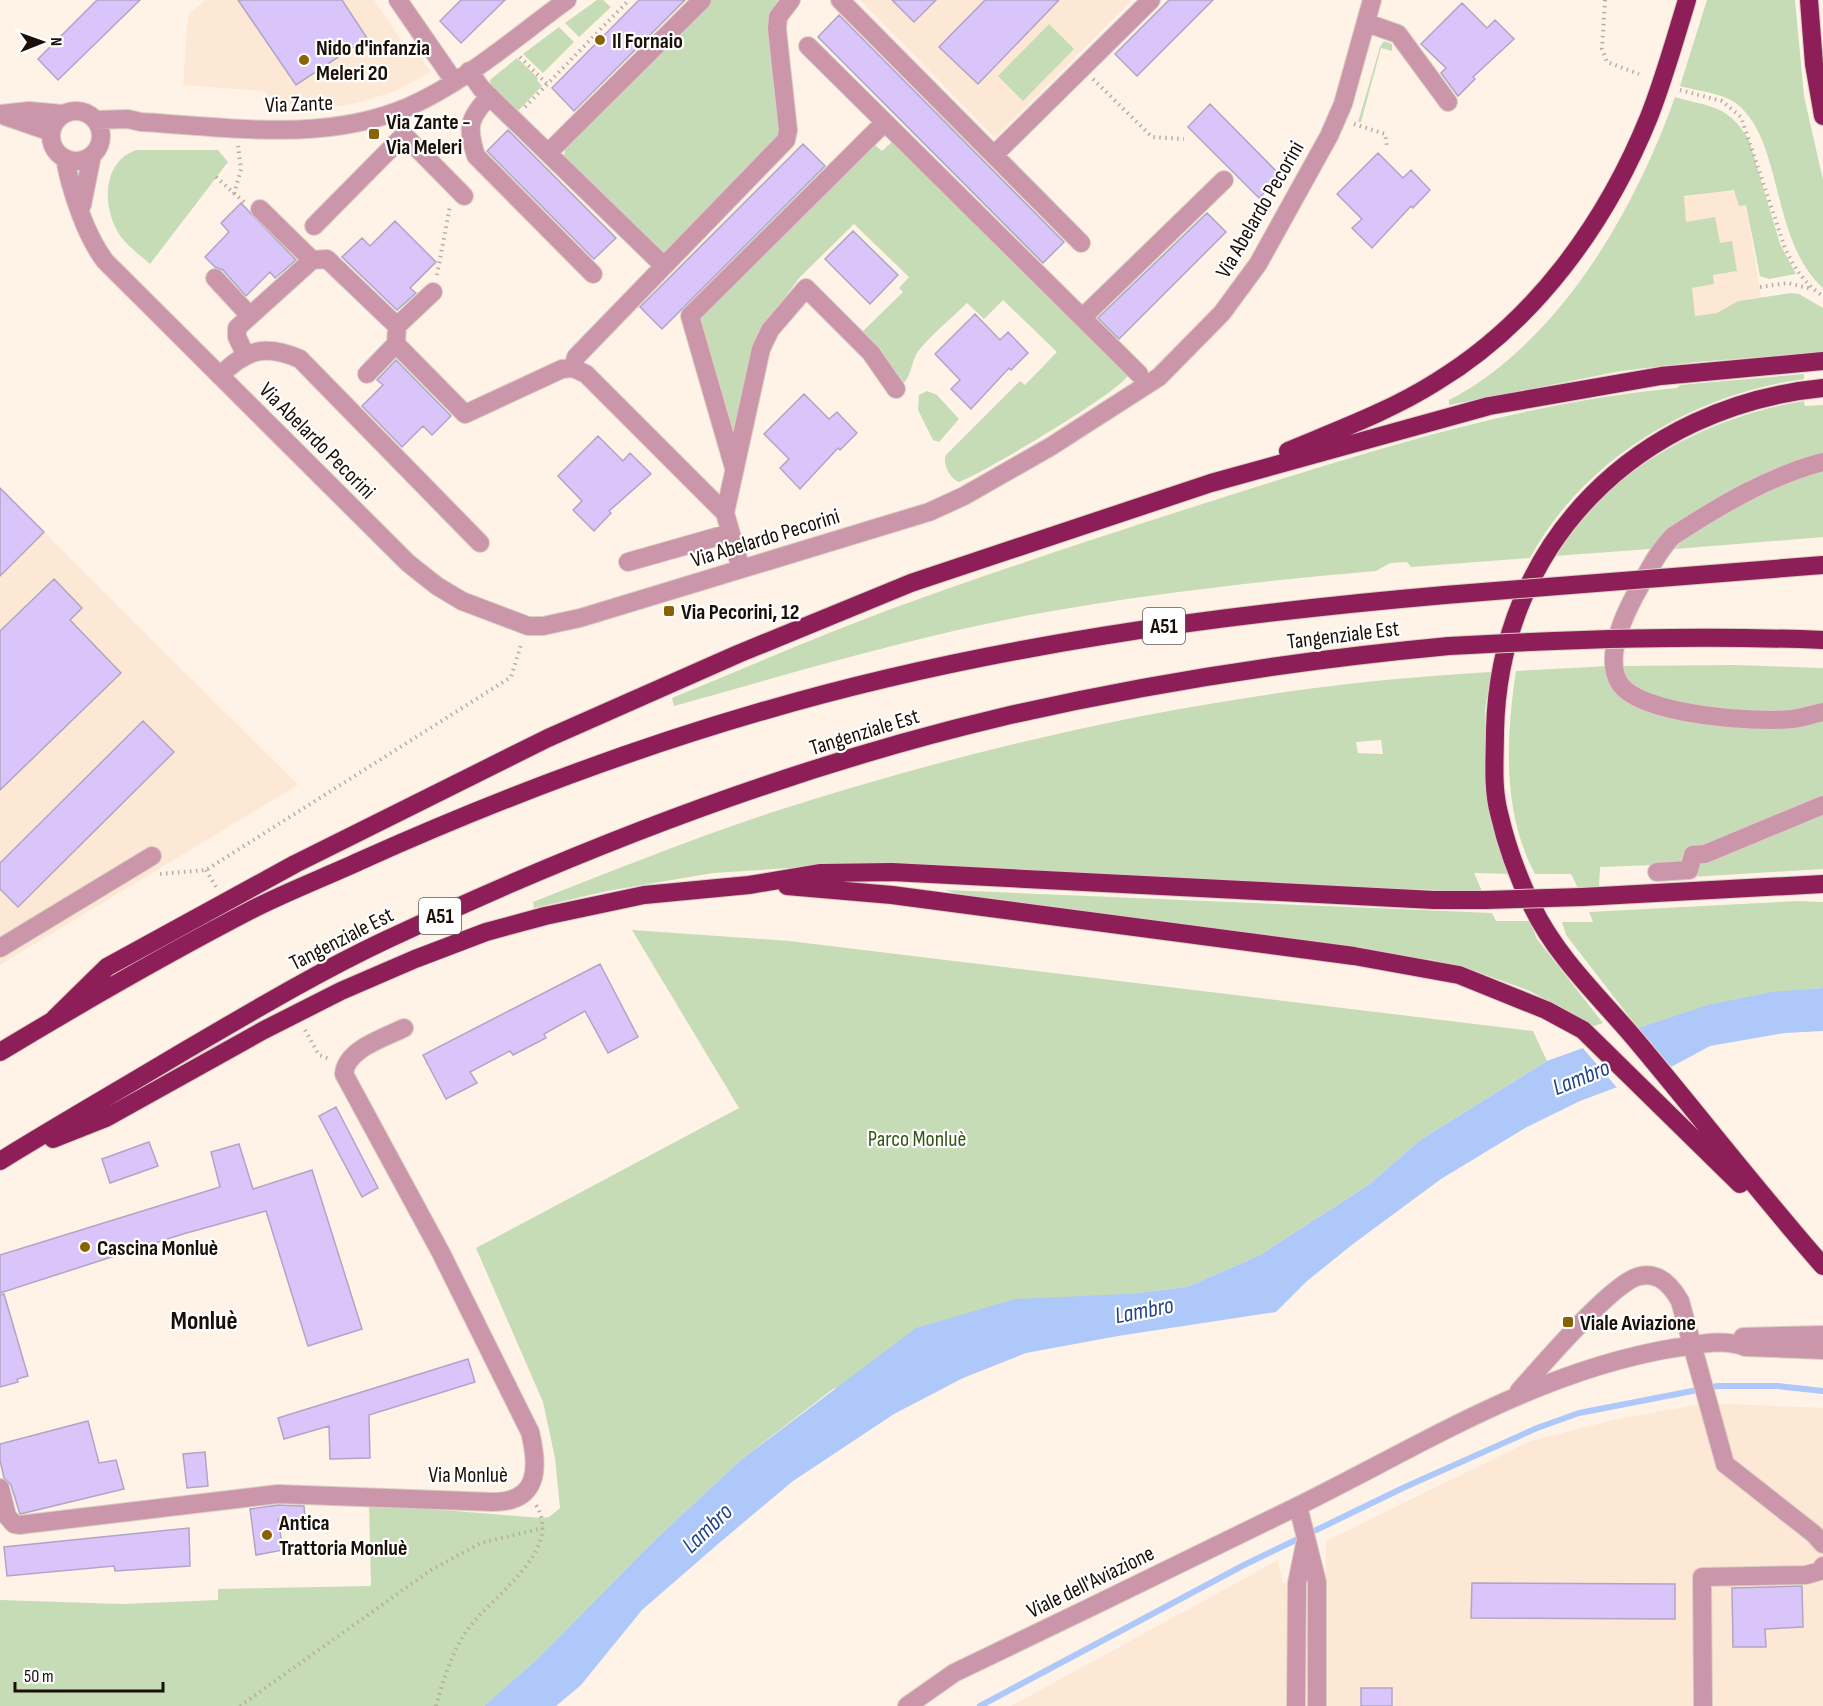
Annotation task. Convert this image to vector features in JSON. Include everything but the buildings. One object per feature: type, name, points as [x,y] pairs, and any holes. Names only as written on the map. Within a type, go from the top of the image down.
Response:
[{"type":"highway","points":[[1212,483],[1382,411],[1436,382],[1491,345],[1525,313],[1569,260],[1610,198],[1648,118],[1687,0]]},
{"type":"highway","points":[[1809,0],[1814,64],[1823,116]]},
{"type":"highway","points":[[54,1019],[106,967],[295,864],[548,738],[738,654],[911,583],[1212,483],[1489,406],[1661,376],[1823,361]]},
{"type":"highway","points":[[1823,387],[1774,394],[1726,409],[1698,421],[1633,459],[1589,495],[1570,518],[1533,574],[1519,608],[1501,670],[1496,710],[1494,764],[1498,811],[1516,866],[1549,938],[1571,968],[1622,1023],[1785,1224],[1823,1266]]},
{"type":"highway","name":"Tangenziale Est","points":[[0,1052],[54,1019],[256,908],[392,847],[530,789],[648,746],[886,679],[1125,632],[1230,617],[1445,595],[1823,565]]},
{"type":"highway","name":"Tangenziale Est","points":[[6,1157],[257,1009],[383,941],[551,866],[678,816],[876,752],[1001,717],[1226,673],[1348,656],[1449,646],[1645,636],[1823,640]]},
{"type":"highway","points":[[6,1157],[106,1118],[264,1030],[415,959],[486,932],[645,895],[749,885],[821,873],[892,872],[1434,900],[1582,897],[1819,885]]},
{"type":"highway","points":[[749,885],[828,888],[891,895],[1420,966],[1459,975],[1572,1023],[1591,1036],[1738,1183],[1785,1224]]},
{"type":"street","points":[[398,0],[462,76],[490,96],[663,266]]},
{"type":"street","name":"Via Zante","points":[[98,129],[141,122],[308,130],[365,121],[409,106],[462,76],[567,0]]},
{"type":"street","points":[[548,153],[702,0]]},
{"type":"street","points":[[573,368],[576,357],[786,140],[788,130],[778,17],[791,0]]},
{"type":"street","points":[[840,0],[1081,243]]},
{"type":"street","points":[[994,155],[1151,0]]},
{"type":"street","name":"Via Abelardo Pecorini","points":[[65,158],[68,177],[87,233],[105,261],[408,562],[454,596],[528,626],[549,625],[929,512],[953,502],[1050,447],[1159,377],[1209,328],[1248,280],[1337,119],[1372,0]]},
{"type":"street","points":[[1367,23],[1398,34],[1448,102]]},
{"type":"street","points":[[808,46],[1139,374]]},
{"type":"street","points":[[490,96],[477,108],[470,123],[476,156],[593,274]]},
{"type":"street","points":[[0,114],[29,111],[63,114],[80,111],[98,129],[81,213]]},
{"type":"street","points":[[0,114],[51,132]]},
{"type":"street","points":[[63,114],[54,123],[51,132],[54,148],[65,158],[77,160],[92,155]]},
{"type":"street","points":[[735,471],[690,316],[885,122]]},
{"type":"street","points":[[314,226],[397,133],[464,196]]},
{"type":"street","points":[[1082,318],[1224,180]]},
{"type":"street","points":[[260,209],[312,260]]},
{"type":"street","points":[[246,356],[237,337],[237,328],[312,260],[327,259],[465,414],[562,369],[573,368],[586,374],[724,513]]},
{"type":"street","points":[[214,278],[250,316]]},
{"type":"street","points":[[741,569],[724,513],[761,349],[770,330],[806,288],[872,353],[896,390]]},
{"type":"street","points":[[367,374],[396,335],[433,292]]},
{"type":"street","points":[[220,376],[234,361],[269,349],[300,359],[480,543]]},
{"type":"street","points":[[1823,462],[1801,468],[1762,484],[1673,536],[1662,547],[1628,609],[1619,633],[1614,661],[1615,674],[1621,686],[1634,696],[1671,710],[1725,718],[1791,719],[1823,712]]},
{"type":"street","points":[[628,561],[729,533]]},
{"type":"street","points":[[1657,872],[1689,870],[1693,855],[1706,854],[1722,845],[1823,805]]},
{"type":"street","points":[[0,948],[152,856]]},
{"type":"street","name":"Via Monluè","points":[[0,1488],[7,1516],[14,1524],[19,1525],[278,1494],[494,1503],[516,1500],[525,1493],[532,1484],[535,1470],[530,1432],[441,1253],[344,1074],[345,1065],[356,1053],[404,1028]]},
{"type":"street","name":"Viale dell'Aviazione","points":[[1516,1395],[1579,1326],[1628,1282],[1638,1276],[1656,1276],[1673,1289],[1680,1301],[1693,1346]]},
{"type":"street","name":"Viale dell'Aviazione","points":[[907,1706],[954,1673],[1299,1513],[1516,1395],[1602,1363],[1693,1346],[1734,1342],[1752,1335],[1823,1335]]},
{"type":"street","name":"Viale dell'Aviazione","points":[[1734,1342],[1745,1347],[1823,1350]]},
{"type":"street","points":[[1693,1346],[1725,1464],[1814,1534],[1823,1544]]},
{"type":"street","points":[[1299,1513],[1317,1582],[1317,1706]]},
{"type":"street","points":[[1296,1706],[1297,1583],[1306,1539]]},
{"type":"street","points":[[1703,1706],[1702,1577],[1806,1575],[1820,1572],[1823,1566]]},
{"type":"path","points":[[513,119],[629,0]]},
{"type":"path","points":[[1605,0],[1602,49],[1606,62],[1639,74]]},
{"type":"path","points":[[507,44],[547,84]]},
{"type":"path","points":[[1082,69],[1152,137],[1184,139]]},
{"type":"path","points":[[1680,90],[1722,101],[1741,117],[1785,248],[1794,267],[1813,289],[1823,296]]},
{"type":"path","points":[[1337,119],[1385,134],[1387,146]]},
{"type":"path","points":[[234,194],[241,169],[236,128]]},
{"type":"path","points":[[216,177],[248,205],[260,209]]},
{"type":"path","points":[[433,292],[449,211]]},
{"type":"path","points":[[1760,287],[1788,283],[1813,289]]},
{"type":"path","points":[[222,896],[206,870],[511,677],[521,645]]},
{"type":"path","points":[[304,1029],[319,1055]]},
{"type":"path","points":[[436,1706],[448,1670],[466,1632],[529,1563],[539,1548],[543,1528],[537,1506],[525,1493]]},
{"type":"path","points":[[240,1706],[431,1570],[481,1543],[543,1528]]},
{"type":"shaded area","name":"Nido d'infanzia Meleri 20","points":[[205,0],[374,0],[407,49],[415,48],[431,72],[396,91],[357,103],[323,109],[280,110],[264,91],[183,85],[188,15]]},
{"type":"shaded area","points":[[860,0],[1128,0],[1130,2],[995,138]]},
{"type":"shaded area","points":[[1731,189],[1746,205],[1761,297],[1738,301],[1717,313],[1695,316],[1692,288],[1713,275],[1737,271],[1732,242],[1720,244],[1686,222],[1683,197]]},
{"type":"shaded area","points":[[0,488],[298,785],[0,965]]},
{"type":"shaded area","points":[[1707,1403],[1823,1408],[1823,1706],[1011,1706],[1278,1560],[1283,1583],[1326,1581],[1326,1541],[1530,1441],[1617,1419]]},
{"type":"green space","points":[[597,0],[603,0],[611,7],[579,37],[565,23]]},
{"type":"green space","points":[[711,0],[778,0],[771,13],[781,133],[668,253],[663,253],[567,161],[564,156],[566,145]]},
{"type":"green space","points":[[1707,0],[1795,0],[1804,96],[1823,180],[1823,288],[1806,268],[1794,244],[1763,142],[1752,121],[1731,100],[1680,86]]},
{"type":"green space","points":[[1049,24],[1074,49],[1023,101],[998,76]]},
{"type":"green space","points":[[559,27],[574,42],[543,73],[523,54]]},
{"type":"green space","points":[[1384,41],[1392,44],[1392,51],[1381,48],[1361,122],[1358,122],[1380,47]]},
{"type":"green space","points":[[517,58],[538,78],[542,86],[517,112],[491,85],[490,80]]},
{"type":"green space","points":[[1675,97],[1718,109],[1726,113],[1741,128],[1749,140],[1780,244],[1796,274],[1769,279],[1760,276],[1746,205],[1739,206],[1734,190],[1684,196],[1686,222],[1715,217],[1720,243],[1732,241],[1737,271],[1713,275],[1714,284],[1692,288],[1695,316],[1717,313],[1738,301],[1791,293],[1799,294],[1823,308],[1823,352],[1697,362],[1621,371],[1449,405],[1449,400],[1489,375],[1525,344],[1558,309],[1588,270],[1615,228],[1638,184]]},
{"type":"green space","points":[[893,141],[1128,375],[1101,398],[1077,414],[1021,449],[959,482],[948,470],[945,462],[946,455],[1020,381],[1025,385],[1057,352],[1003,300],[984,319],[967,303],[920,349],[914,358],[908,378],[901,385],[882,351],[863,331],[903,292],[899,288],[909,277],[854,224],[800,277],[764,326],[735,447],[701,319],[874,144],[882,151]]},
{"type":"green space","points":[[136,150],[218,150],[228,162],[150,264],[119,234],[113,223],[108,199],[108,186],[117,164]]},
{"type":"green space","points":[[1804,374],[1804,379],[1763,387],[1722,399],[1683,416],[1646,437],[1611,461],[1580,490],[1553,522],[1530,558],[1411,567],[1407,562],[1390,563],[1376,571],[1202,589],[1073,607],[895,645],[674,706],[672,698],[883,612],[1105,535],[1401,443],[1510,415],[1565,404],[1677,388],[1680,385]]},
{"type":"green space","points":[[927,391],[937,395],[959,419],[939,442],[933,440],[918,410],[919,395]]},
{"type":"green space","points":[[1804,401],[1805,406],[1823,405],[1823,457],[1671,531],[1650,549],[1554,556],[1602,497],[1653,458],[1701,432],[1727,422],[1752,413]]},
{"type":"green space","points":[[1823,469],[1823,537],[1675,549],[1703,525],[1744,501],[1788,481]]},
{"type":"green space","points":[[1734,665],[1823,668],[1823,705],[1789,713],[1690,706],[1636,689],[1627,683],[1619,666]]},
{"type":"green space","points":[[1609,666],[1636,705],[1823,718],[1823,798],[1683,864],[1600,867],[1599,887],[1578,888],[1571,874],[1535,874],[1524,850],[1517,826],[1509,774],[1510,722],[1516,671]]},
{"type":"green space","points":[[1491,672],[1485,710],[1489,801],[1514,874],[1474,873],[1482,891],[822,866],[713,873],[607,891],[534,908],[533,902],[715,832],[863,784],[951,760],[1040,738],[1219,702],[1400,679]],"holes":[[[1381,740],[1383,754],[1358,753],[1356,742]]]},
{"type":"green space","points":[[1823,810],[1823,869],[1691,877],[1698,860]]},
{"type":"green space","points":[[946,890],[1492,913],[1496,921],[1530,921],[1537,939],[1603,1023],[1594,1026],[1530,991],[1478,972],[1433,960],[968,898]]},
{"type":"green space","points":[[1798,901],[1823,902],[1823,988],[1729,1002],[1638,1028],[1566,935],[1562,922],[1593,922],[1589,912]]},
{"type":"green space","name":"Parco Monluè","points":[[632,930],[789,941],[1533,1031],[1547,1061],[1420,1140],[1370,1184],[1260,1255],[1187,1287],[1129,1294],[833,1389],[742,1459],[659,1536],[535,1661],[484,1706],[0,1706],[0,1600],[122,1604],[218,1600],[218,1589],[371,1586],[369,1504],[542,1518],[549,1517],[560,1508],[555,1458],[543,1402],[476,1248],[739,1108]]},
{"type":"water","name":"Lambro","points":[[1823,988],[1823,1031],[1785,1033],[1710,1046],[1671,1067],[1580,1101],[1527,1127],[1441,1179],[1307,1281],[1276,1312],[1118,1336],[1026,1353],[963,1378],[894,1414],[793,1481],[718,1544],[642,1610],[581,1685],[556,1706],[484,1706],[535,1661],[659,1536],[742,1459],[916,1328],[1016,1299],[1129,1294],[1187,1287],[1260,1255],[1370,1184],[1420,1140],[1547,1061],[1708,1005],[1772,992]]},
{"type":"pier","points":[[1636,1025],[1673,1069],[1619,1090],[1581,1046]]},
{"type":"waterway","points":[[980,1706],[1244,1565],[1405,1487],[1537,1428],[1579,1413],[1718,1386],[1777,1386],[1823,1391]]},
{"type":"place","name":"Il Fornaio","points":[[600,40]]},
{"type":"place","name":"Nido d'infanzia Meleri 20","points":[[304,60]]},
{"type":"place","name":"Via Zante - Via Meleri","points":[[374,134]]},
{"type":"place","name":"Via Pecorini, 12","points":[[669,611]]},
{"type":"place","name":"Cascina Monluè","points":[[85,1247]]},
{"type":"place","name":"Viale Aviazione","points":[[1568,1322]]},
{"type":"place","name":"Antica Trattoria Monluè","points":[[267,1535]]},
{"type":"district","name":"Monluè","points":[[204,1320]]}]
